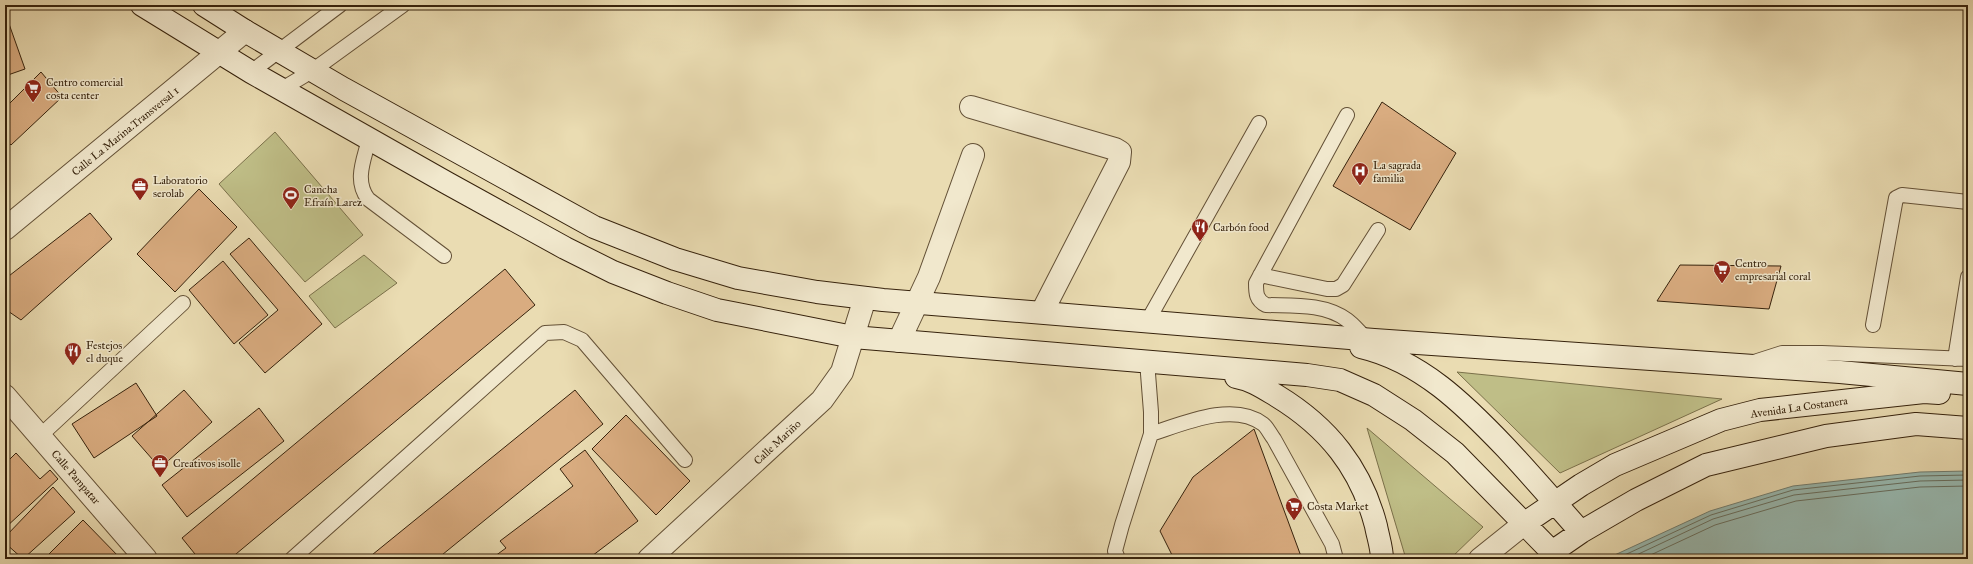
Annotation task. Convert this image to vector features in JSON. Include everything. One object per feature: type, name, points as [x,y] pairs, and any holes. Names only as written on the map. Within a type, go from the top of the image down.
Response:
[{"type":"street","points":[[142,5],[251,72],[523,226],[613,272],[717,310],[853,337],[1307,375],[1340,380],[1374,395],[1413,420],[1455,453],[1525,523],[1547,556],[1581,532],[1636,500],[1706,466],[1840,434],[1916,424],[1968,428]]},
{"type":"street","points":[[204,5],[312,71],[594,227],[675,259],[738,278],[817,292],[916,303],[1367,339],[1745,365],[1968,384]]},
{"type":"street","name":"Calle La Marina.Transversal 1","points":[[5,229],[245,31]]},
{"type":"street","points":[[971,108],[1115,149],[1120,152],[1119,162],[1042,312]]},
{"type":"street","points":[[899,341],[929,277],[973,155]]},
{"type":"street","name":"Calle Mariño","points":[[648,559],[822,400],[842,372],[865,298]]},
{"type":"street","points":[[1297,333],[1372,350],[1403,363],[1430,377],[1464,405],[1539,483],[1581,532]]},
{"type":"street","points":[[1176,364],[1251,380],[1297,408],[1331,438],[1356,473],[1372,510],[1382,551],[1382,559]]},
{"type":"street","name":"Avenida La Costanera","points":[[1480,559],[1525,523],[1615,465],[1721,420],[1760,410],[1808,404],[1924,392],[1968,393]]},
{"type":"street","name":"Calle Pampatar","points":[[5,396],[146,559]]},
{"type":"lane","points":[[251,72],[340,5]]},
{"type":"lane","points":[[282,89],[312,71],[403,5]]},
{"type":"lane","points":[[1347,115],[1260,275],[1256,283],[1256,295],[1260,302],[1266,305],[1318,308],[1332,312],[1346,320],[1367,339]]},
{"type":"lane","points":[[1147,322],[1258,123]]},
{"type":"lane","points":[[369,139],[359,181],[362,191],[368,199],[444,256]]},
{"type":"lane","points":[[1874,325],[1896,198],[1902,195],[1968,202]]},
{"type":"lane","points":[[1260,275],[1327,289],[1336,289],[1343,285],[1378,230]]},
{"type":"lane","points":[[1745,365],[1782,353],[1822,353],[1961,359],[1968,277]]},
{"type":"lane","points":[[40,436],[183,303]]},
{"type":"lane","points":[[292,559],[545,333],[564,332],[582,340],[685,460]]},
{"type":"lane","points":[[1118,559],[1115,551],[1120,531],[1151,434],[1151,412],[1147,361]]},
{"type":"lane","points":[[1151,434],[1204,416],[1244,415],[1263,424],[1274,439],[1332,544],[1336,559]]},
{"type":"shaded area","name":"Cancha Efraín Larez","points":[[275,132],[363,235],[305,282],[219,184]]},
{"type":"shaded area","points":[[364,255],[397,283],[335,328],[309,296]]},
{"type":"shaded area","points":[[1457,372],[1722,399],[1560,473]]},
{"type":"shaded area","points":[[1367,428],[1483,527],[1450,559],[1406,559]]},
{"type":"water","points":[[1968,471],[1968,559],[1606,559],[1710,511],[1793,486],[1920,472]]},
{"type":"building","points":[[8,21],[25,69],[5,76],[5,22]]},
{"type":"building","name":"Centro comercial costa center","points":[[41,72],[62,97],[11,145],[5,139],[5,108]]},
{"type":"building","points":[[1382,102],[1456,153],[1410,230],[1333,186]]},
{"type":"building","points":[[199,189],[237,227],[175,292],[137,254]]},
{"type":"building","points":[[90,213],[112,239],[21,320],[5,309],[5,279]]},
{"type":"building","points":[[249,238],[322,324],[265,373],[239,343],[278,310],[230,254]]},
{"type":"building","points":[[223,261],[268,315],[234,344],[189,290]]},
{"type":"building","name":"Centro empresarial coral","points":[[1680,265],[1781,266],[1769,309],[1657,301]]},
{"type":"building","points":[[505,269],[535,305],[230,559],[199,559],[182,538]]},
{"type":"building","points":[[136,383],[157,416],[94,458],[72,424]]},
{"type":"building","points":[[184,390],[212,422],[160,468],[132,436]]},
{"type":"building","points":[[575,390],[603,424],[437,559],[367,559]]},
{"type":"building","points":[[259,408],[284,441],[187,517],[162,485]]},
{"type":"building","points":[[626,415],[690,481],[656,515],[592,449]]},
{"type":"building","points":[[1254,429],[1302,559],[1174,559],[1160,531],[1193,477]]},
{"type":"building","points":[[585,450],[638,521],[588,559],[491,559],[506,548],[500,541],[573,486],[560,469]]},
{"type":"building","points":[[16,453],[40,479],[50,470],[58,479],[5,528],[5,460],[7,462]]},
{"type":"building","points":[[53,487],[75,512],[23,559],[5,543],[5,537]]},
{"type":"building","points":[[83,520],[121,559],[44,559]]},
{"type":"place","name":"Centro comercial costa center","points":[[33,103]]},
{"type":"place","name":"La sagrada familia","points":[[1360,186]]},
{"type":"place","name":"Laboratorio serolab","points":[[140,201]]},
{"type":"place","name":"Cancha Efraín Larez","points":[[291,210]]},
{"type":"place","name":"Carbón food","points":[[1200,242]]},
{"type":"place","name":"Centro empresarial coral","points":[[1722,284]]},
{"type":"place","name":"Festejos el duque","points":[[73,366]]},
{"type":"place","name":"Creativos isolle","points":[[160,478]]},
{"type":"place","name":"Costa Market","points":[[1294,521]]}]
